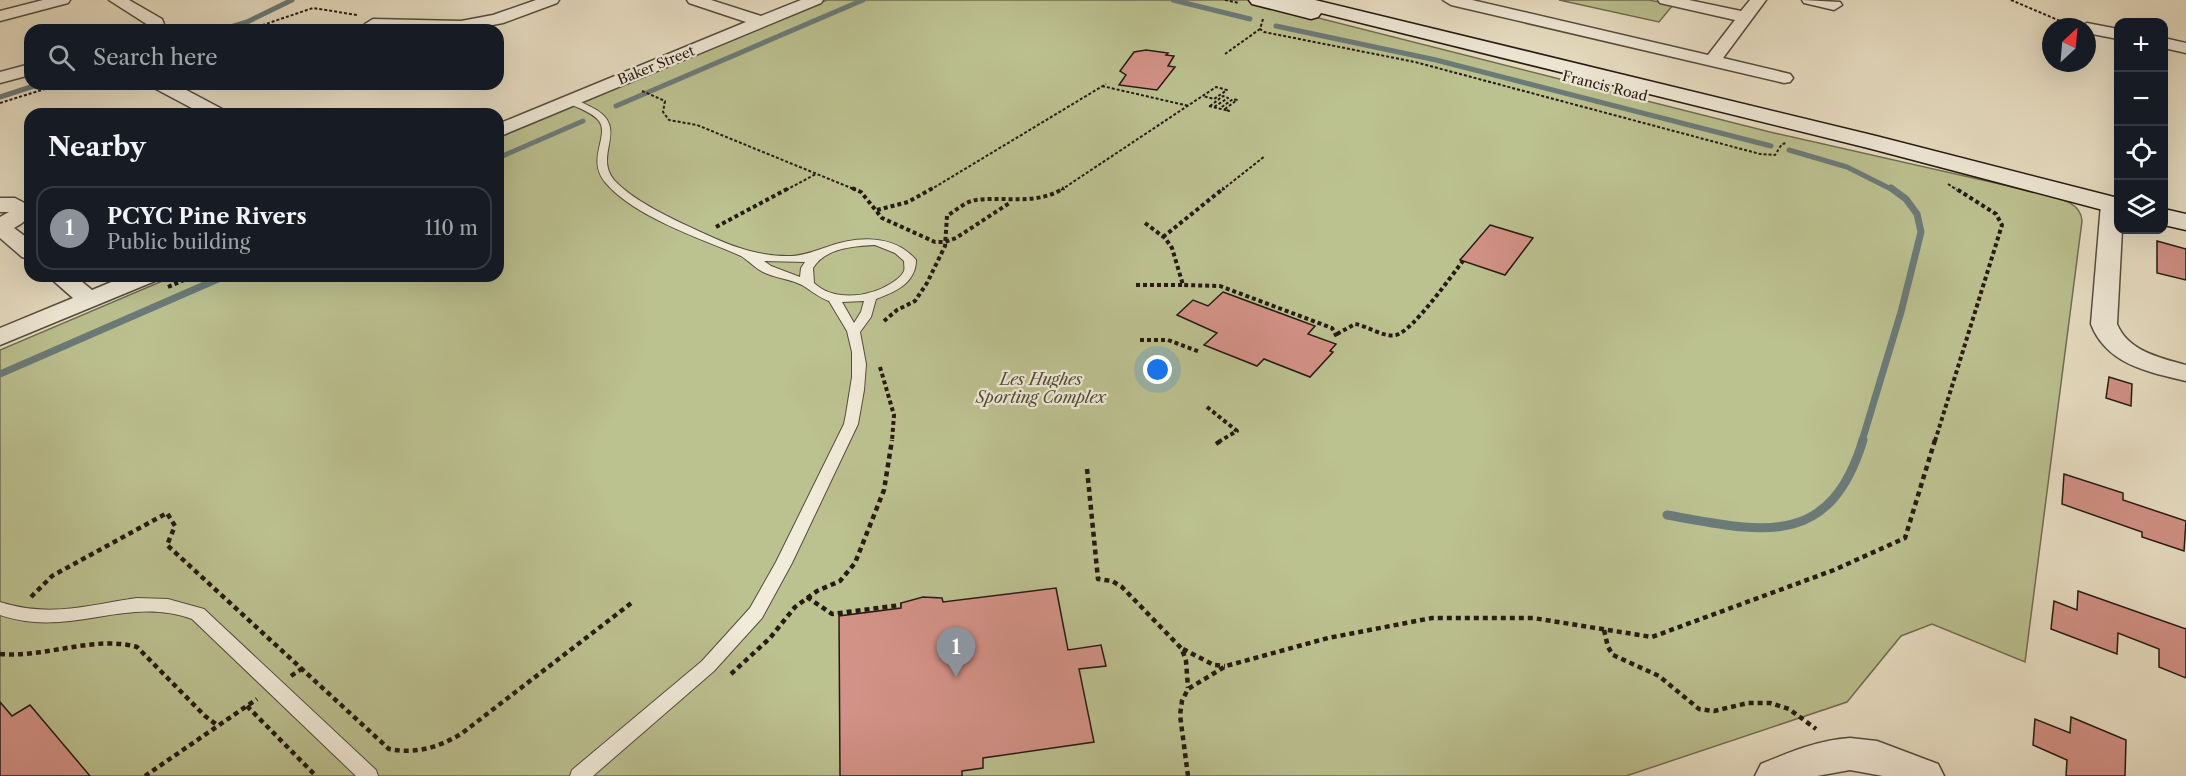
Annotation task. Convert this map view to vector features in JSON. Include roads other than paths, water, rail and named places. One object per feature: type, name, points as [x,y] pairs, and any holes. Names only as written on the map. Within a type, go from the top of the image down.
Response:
[{"type":"main road","name":"Francis Road","points":[[1291,0],[1787,131],[1947,176],[2114,205]]},
{"type":"main road","name":"Francis Road","points":[[1255,6],[1787,131]]},
{"type":"main road","points":[[2168,218],[2186,222]]},
{"type":"street","points":[[0,16],[62,0]]},
{"type":"street","points":[[117,0],[156,24]]},
{"type":"street","points":[[486,24],[550,0]]},
{"type":"street","points":[[695,0],[762,22]]},
{"type":"street","name":"Baker Street","points":[[504,128],[815,0]]},
{"type":"street","points":[[1450,0],[1472,2],[1784,78]]},
{"type":"street","points":[[1666,0],[1746,17]]},
{"type":"street","points":[[1712,61],[1758,0]]},
{"type":"street","points":[[1810,0],[1834,5]]},
{"type":"street","points":[[2096,29],[2114,33]]},
{"type":"street","points":[[2168,44],[2186,48]]},
{"type":"street","points":[[0,78],[24,71]]},
{"type":"street","points":[[172,90],[206,108]]},
{"type":"street","points":[[17,205],[20,214],[0,227],[24,247]]},
{"type":"street","points":[[2114,216],[2104,324],[2106,335],[2116,344],[2150,363],[2186,373]]},
{"type":"street","points":[[68,282],[90,300]]},
{"type":"street","points":[[0,337],[133,282]]},
{"type":"street","points":[[1774,776],[1798,765],[1836,754],[1875,756],[1925,776]]},
{"type":"lane","points":[[571,100],[596,111],[606,123],[603,170],[608,180],[617,189],[653,212],[746,255],[767,269],[790,279],[807,283]]},
{"type":"lane","points":[[861,242],[876,243],[900,250],[911,263],[911,271],[907,279],[887,293],[870,298],[835,299],[813,290],[807,283],[808,265],[816,257],[837,246],[861,242]]},
{"type":"lane","points":[[746,255],[775,259],[816,257]]},
{"type":"lane","points":[[854,332],[870,307],[870,298]]},
{"type":"lane","points":[[579,776],[708,666],[756,613],[772,587],[851,424],[859,384],[859,361],[854,332],[846,322],[835,299]]},
{"type":"lane","points":[[5,611],[46,617],[157,604],[178,607],[198,614],[369,776]]},
{"type":"waterway","points":[[240,24],[292,0]]},
{"type":"waterway","points":[[616,106],[863,0]]},
{"type":"waterway","points":[[1173,0],[1250,19]]},
{"type":"waterway","points":[[1276,26],[1436,60],[1771,146]]},
{"type":"waterway","points":[[0,97],[24,89]]},
{"type":"waterway","points":[[504,155],[583,121]]},
{"type":"waterway","points":[[1789,150],[1847,167],[1893,190]]},
{"type":"waterway","points":[[1862,441],[1901,312],[1921,232],[1917,214],[1906,199],[1891,188]]},
{"type":"waterway","points":[[0,374],[211,282]]},
{"type":"waterway","points":[[1667,515],[1732,526],[1760,528],[1787,526],[1810,517],[1831,501],[1849,476],[1863,440]]},
{"type":"place","name":"PCYC Pine Rivers","points":[[956,677]]},
{"type":"park label","name":"Les Hughes Sporting Complex","points":[[1041,388]]}]
